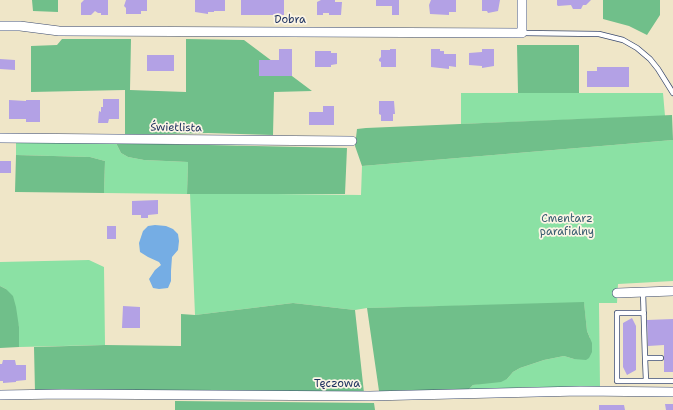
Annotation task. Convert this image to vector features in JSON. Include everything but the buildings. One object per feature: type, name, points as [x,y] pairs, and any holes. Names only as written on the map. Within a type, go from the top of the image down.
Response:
[{"type":"street","points":[[522,0],[522,33]]},
{"type":"street","name":"Dobra","points":[[0,26],[20,26],[59,31],[522,33]]},
{"type":"street","name":"Świetlista","points":[[0,138],[352,141]]},
{"type":"street","points":[[617,293],[673,291]]},
{"type":"street","name":"Tęczowa","points":[[0,395],[370,396],[580,391],[673,392]]},
{"type":"lane","points":[[522,33],[599,34],[623,40],[637,48],[650,59],[673,93]]},
{"type":"lane","points":[[643,292],[646,381]]},
{"type":"lane","points":[[644,313],[617,313],[617,381],[673,382]]},
{"type":"lane","points":[[645,358],[661,358]]},
{"type":"green space","points":[[32,0],[58,0],[58,12],[33,11]]},
{"type":"green space","points":[[603,0],[660,0],[660,15],[647,35],[629,26],[603,19]]},
{"type":"green space","points":[[62,39],[131,39],[130,90],[186,92],[186,39],[244,40],[312,91],[274,92],[273,135],[208,133],[125,135],[125,90],[31,92],[31,46],[57,45]]},
{"type":"green space","points":[[517,45],[579,45],[579,93],[518,93]]},
{"type":"green space","points":[[461,93],[663,93],[665,116],[461,124]]},
{"type":"green space","points":[[672,115],[673,140],[362,166],[355,146],[357,129],[366,128]]},
{"type":"green space","name":"Cmentarz parafialny","points":[[673,140],[673,281],[618,284],[617,303],[599,303],[600,388],[533,387],[468,390],[473,385],[507,379],[513,372],[520,368],[544,360],[564,356],[574,359],[590,338],[587,331],[584,303],[367,308],[355,310],[293,303],[195,315],[190,193],[361,195],[362,166]]},
{"type":"green space","points":[[16,142],[116,143],[121,153],[128,157],[144,160],[188,162],[187,194],[104,193],[105,161],[90,157],[16,155]]},
{"type":"green space","points":[[116,143],[347,148],[345,194],[187,194],[188,162],[144,160],[128,157],[121,153]]},
{"type":"green space","points":[[16,155],[90,157],[105,161],[104,193],[15,192]]},
{"type":"green space","points":[[89,260],[104,267],[105,345],[19,347],[19,327],[6,289],[0,286],[0,262]]},
{"type":"green space","points":[[0,286],[6,289],[13,296],[19,327],[19,347],[0,348]]},
{"type":"green space","points":[[584,302],[587,331],[592,343],[592,352],[586,360],[564,356],[544,360],[520,368],[501,382],[473,385],[468,390],[379,391],[367,308]]},
{"type":"green space","points":[[293,303],[355,310],[364,393],[35,392],[34,347],[105,345],[181,346],[181,314],[195,315]]},
{"type":"green space","points":[[175,401],[374,403],[375,410],[175,410]]},
{"type":"water","points":[[148,226],[166,226],[173,229],[178,234],[178,250],[172,257],[171,281],[168,288],[153,288],[149,279],[155,270],[161,265],[159,262],[140,252],[139,243],[143,231]]}]
